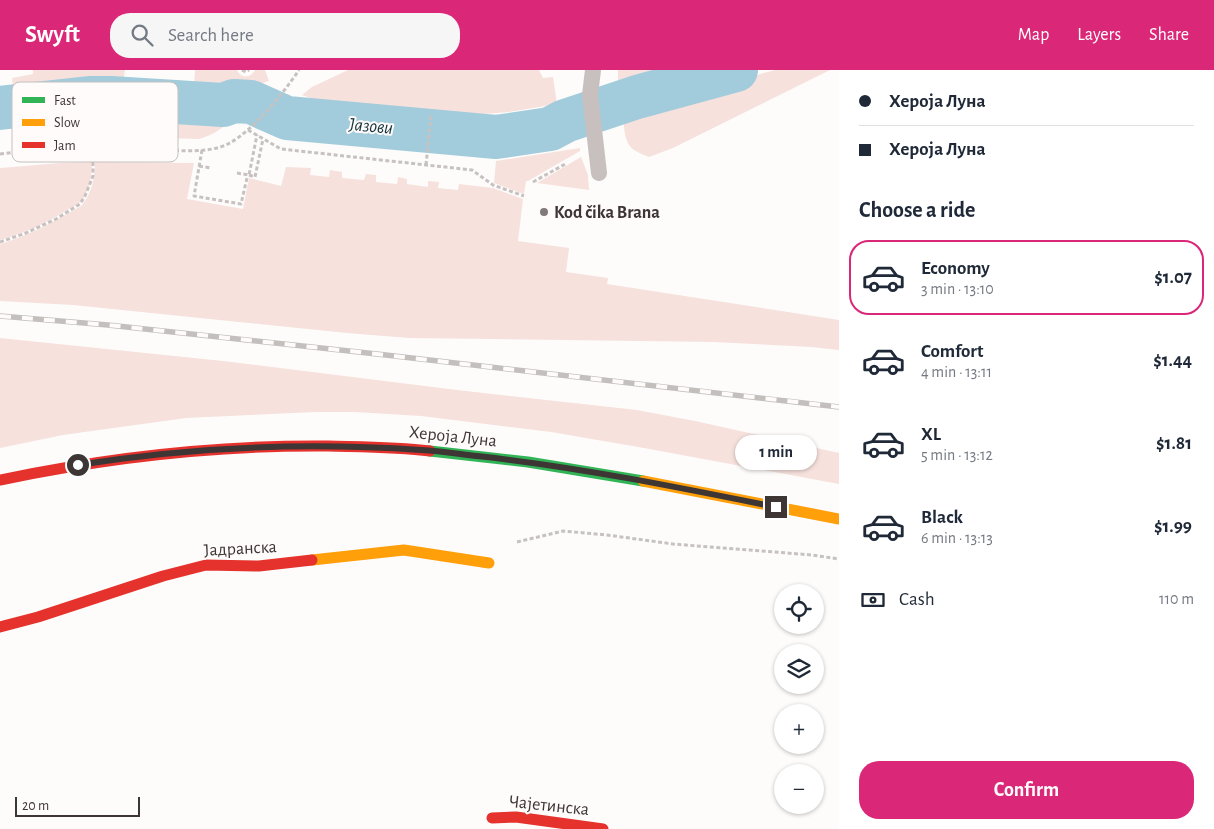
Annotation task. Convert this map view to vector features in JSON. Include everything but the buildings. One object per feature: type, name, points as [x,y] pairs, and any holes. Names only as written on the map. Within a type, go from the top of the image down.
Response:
[{"type":"main road","name":"Хероја Луна","points":[[0,480],[41,471],[160,453],[280,446],[340,446],[421,450],[521,461],[618,476],[839,519]]},
{"type":"main road","name":"Јадранска","points":[[0,627],[38,617],[163,576],[206,565],[258,566],[404,550],[489,563]]},
{"type":"main road","name":"Чајетинска","points":[[492,818],[516,817],[603,829]]},
{"type":"lane","points":[[593,70],[590,95],[599,173]]},
{"type":"path","points":[[242,70],[246,72],[249,70]]},
{"type":"path","points":[[178,150],[217,148],[248,130],[277,98],[298,70]]},
{"type":"path","points":[[426,165],[431,115]]},
{"type":"path","points":[[248,130],[280,149],[472,170],[493,185],[524,196]]},
{"type":"path","points":[[202,150],[194,196],[241,204],[258,135]]},
{"type":"path","points":[[237,173],[248,177],[255,177],[263,139]]},
{"type":"path","points":[[533,182],[596,144]]},
{"type":"path","points":[[0,242],[56,219],[80,204],[93,176],[93,162]]},
{"type":"path","points":[[199,166],[211,168]]},
{"type":"path","points":[[515,542],[563,531],[839,559]]},
{"type":"shaded area","points":[[33,70],[125,70],[123,82],[12,82],[12,78],[33,74]]},
{"type":"shaded area","points":[[195,70],[237,70],[243,76],[249,76],[255,70],[265,70],[269,81],[254,86],[246,93],[222,94],[178,91],[178,84],[194,85]]},
{"type":"shaded area","points":[[348,70],[539,70],[543,78],[553,77],[557,104],[484,114],[321,102],[302,95],[312,87]]},
{"type":"shaded area","points":[[618,70],[692,70],[618,89]]},
{"type":"shaded area","points":[[775,70],[830,70],[673,148],[649,157],[630,147],[625,133],[623,112]]},
{"type":"shaded area","points":[[178,111],[235,117],[218,130],[199,139],[178,138]]},
{"type":"shaded area","points":[[580,148],[580,151],[526,181],[524,194],[494,183],[496,161]]},
{"type":"shaded area","points":[[581,157],[588,175],[589,190],[537,183]]},
{"type":"shaded area","points":[[92,162],[88,188],[79,203],[35,228],[0,240],[0,168]]},
{"type":"shaded area","points":[[95,162],[194,163],[187,199],[243,209],[249,178],[281,186],[286,167],[311,168],[310,175],[329,177],[330,170],[342,172],[342,178],[364,180],[366,174],[376,175],[376,182],[397,184],[398,177],[407,179],[407,184],[428,187],[428,181],[439,182],[438,188],[458,190],[459,184],[493,188],[523,199],[518,241],[569,248],[566,272],[608,278],[607,284],[839,320],[839,350],[713,342],[409,338],[73,305],[0,301],[0,244],[35,231],[81,206],[88,196],[92,185]]},
{"type":"shaded area","points":[[0,338],[223,361],[637,410],[839,453],[839,484],[551,432],[421,416],[355,412],[186,418],[63,435],[0,448]]},
{"type":"waterway","name":"Јазови","points":[[178,102],[223,105],[234,101],[251,102],[287,118],[496,137],[550,129],[565,121],[637,97],[736,70]]},
{"type":"waterway","name":"Јазови","points":[[0,108],[12,107]]},
{"type":"railway","points":[[0,316],[108,325],[377,354],[839,407]]},
{"type":"traffic: fast","points":[[430,451],[528,462],[643,481]]},
{"type":"traffic: slow","points":[[643,481],[839,519]]},
{"type":"traffic: slow","points":[[312,560],[404,550],[489,563]]},
{"type":"traffic: jam","points":[[0,480],[122,459],[204,450],[328,446],[430,451]]},
{"type":"traffic: jam","points":[[0,627],[38,617],[163,576],[206,565],[259,566],[312,560]]},
{"type":"traffic: jam","points":[[492,818],[516,817],[603,829]]},
{"type":"place","name":"Kod čika Brana","points":[[544,212]]},
{"type":"route","points":[[78,465],[160,453],[270,446],[340,446],[421,450],[521,461],[618,476],[776,507]]}]
